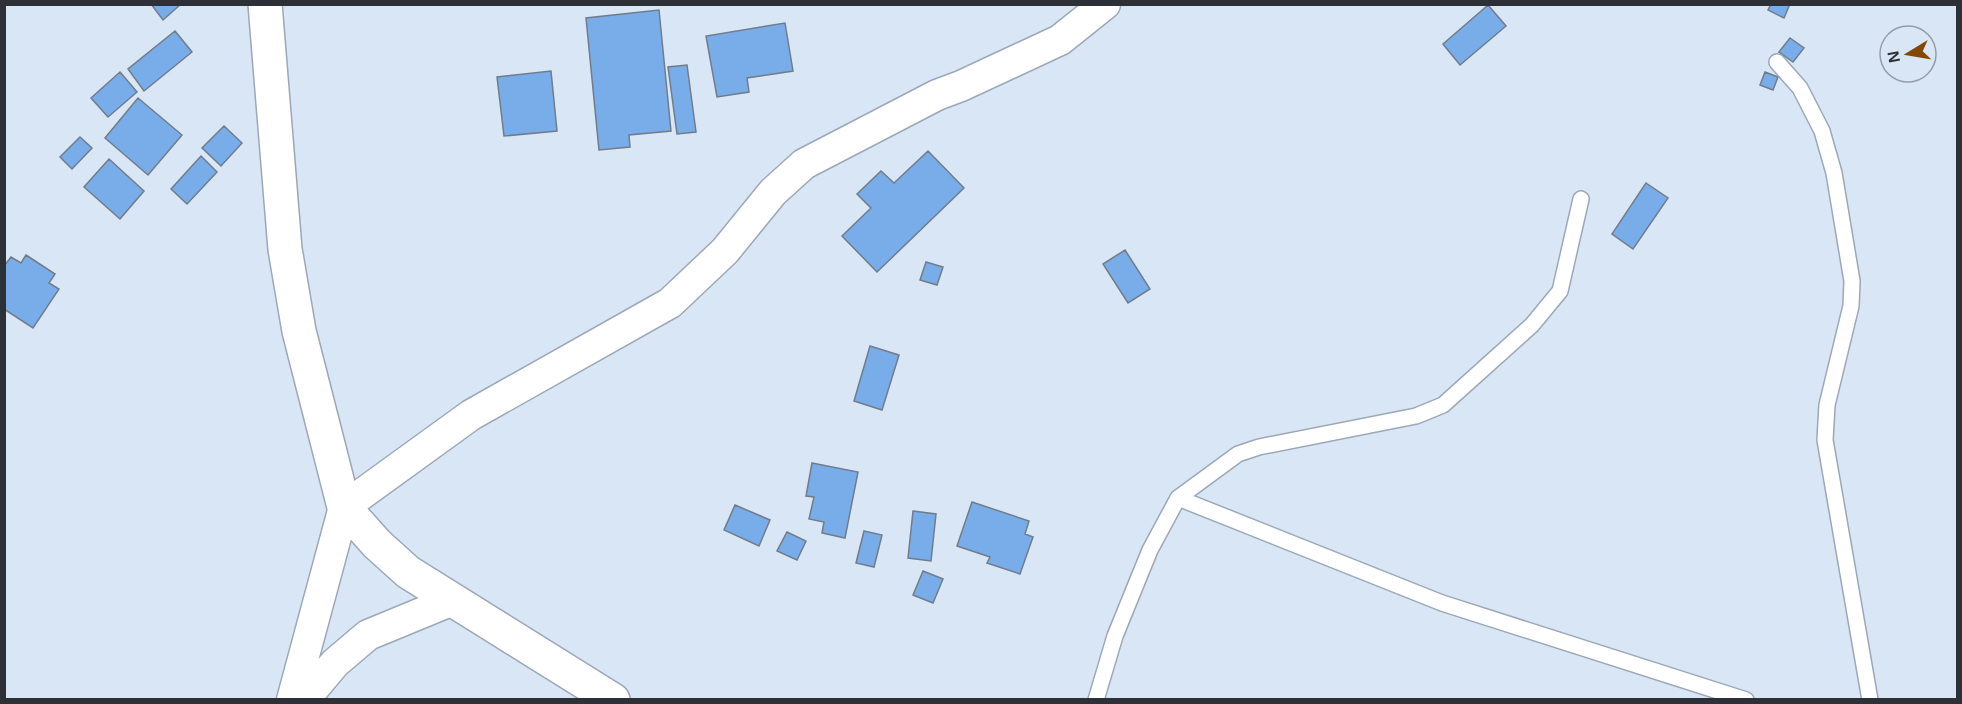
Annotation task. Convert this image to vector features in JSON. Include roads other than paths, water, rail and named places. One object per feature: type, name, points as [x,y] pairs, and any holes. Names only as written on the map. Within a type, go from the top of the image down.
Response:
[{"type":"street","points":[[265,4],[285,249],[299,331],[344,507],[377,544],[408,572],[613,699]]},
{"type":"street","points":[[292,699],[344,507],[471,415],[670,303],[726,251],[773,192],[804,164],[936,94],[961,86],[1060,40],[1105,4]]},
{"type":"street","points":[[304,699],[335,663],[369,635],[453,600]]},
{"type":"lane","points":[[1777,62],[1800,88],[1822,131],[1834,173],[1851,281],[1851,306],[1827,405],[1825,440],[1870,699]]},
{"type":"lane","points":[[1096,699],[1115,636],[1146,561],[1178,498],[1238,454],[1259,447],[1416,416],[1443,405],[1532,325],[1560,291],[1581,199]]},
{"type":"lane","points":[[1178,498],[1442,603],[1746,699]]}]
